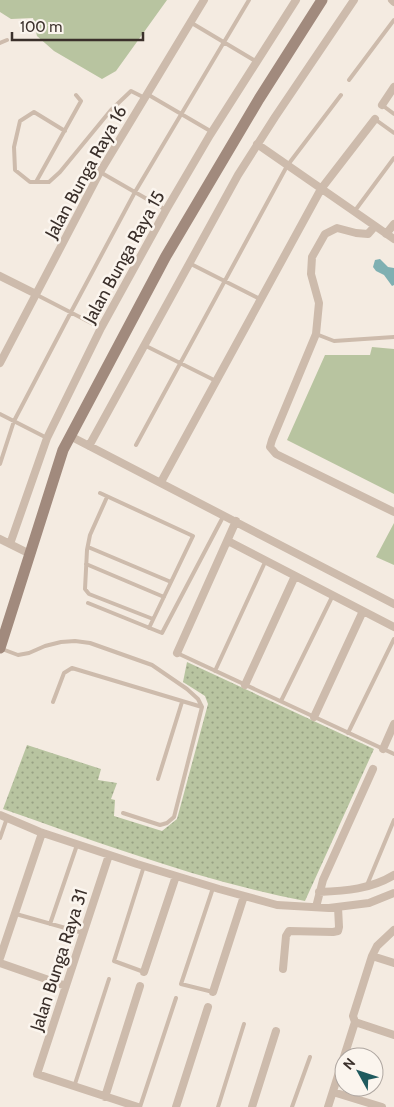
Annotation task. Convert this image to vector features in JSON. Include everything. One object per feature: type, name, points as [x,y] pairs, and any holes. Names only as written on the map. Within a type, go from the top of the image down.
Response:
[{"type":"street","name":"Jalan Bunga Raya 16","points":[[0,362],[100,172],[204,0]]},
{"type":"street","name":"Jalan Bunga Raya 15","points":[[10,544],[47,438],[102,328],[166,210],[212,132],[296,0]]},
{"type":"street","points":[[0,648],[63,450],[166,256],[259,99],[322,0]]},
{"type":"street","points":[[89,446],[189,263],[257,144],[354,0]]},
{"type":"street","points":[[382,105],[394,87]]},
{"type":"street","points":[[161,482],[321,189],[375,119]]},
{"type":"street","points":[[257,144],[394,239]]},
{"type":"street","points":[[386,234],[394,224]]},
{"type":"street","points":[[374,226],[368,234],[337,228],[325,234],[312,256],[310,274],[319,303],[316,334],[270,448],[276,454],[394,512]]},
{"type":"street","points":[[0,276],[36,294]]},
{"type":"street","points":[[70,436],[394,604]]},
{"type":"street","points":[[177,653],[236,521]]},
{"type":"street","points":[[0,539],[30,554]]},
{"type":"street","points":[[228,541],[394,627]]},
{"type":"street","points":[[244,684],[295,576]]},
{"type":"street","points":[[314,717],[363,611]]},
{"type":"street","points":[[383,749],[394,724]]},
{"type":"street","points":[[316,907],[323,880],[373,769]]},
{"type":"street","points":[[3,816],[42,833],[77,845],[213,888],[277,905],[338,907],[369,903],[394,893]]},
{"type":"street","points":[[0,958],[42,833]]},
{"type":"street","name":"Jalan Bunga Raya 31","points":[[74,1087],[37,1074],[109,855]]},
{"type":"street","points":[[320,892],[346,891],[366,887],[394,875]]},
{"type":"street","points":[[144,972],[176,876]]},
{"type":"street","points":[[213,992],[244,896]]},
{"type":"street","points":[[283,969],[286,936],[289,931],[338,931],[338,907]]},
{"type":"street","points":[[328,1107],[355,1022],[353,1016],[372,956],[377,946],[394,930]]},
{"type":"street","points":[[372,956],[394,963]]},
{"type":"street","points":[[0,963],[66,986]]},
{"type":"street","points":[[105,1097],[140,986]]},
{"type":"street","points":[[176,1107],[208,1007]]},
{"type":"street","points":[[355,1022],[394,1035]]},
{"type":"street","points":[[252,1107],[276,1032]]},
{"type":"street","points":[[74,1087],[139,1107]]},
{"type":"street","points":[[333,1092],[382,1107]]},
{"type":"lane","points":[[0,464],[14,421],[135,192],[249,0]]},
{"type":"lane","points":[[349,80],[394,20]]},
{"type":"lane","points":[[190,22],[257,62]]},
{"type":"lane","points":[[0,43],[7,40]]},
{"type":"lane","points":[[65,131],[34,112],[20,121],[14,147],[15,170],[30,182],[50,182],[111,110],[131,91],[146,96],[212,132]]},
{"type":"lane","points":[[36,182],[81,102],[76,95]]},
{"type":"lane","points":[[136,445],[287,166],[341,95]]},
{"type":"lane","points":[[382,105],[394,114]]},
{"type":"lane","points":[[375,119],[394,133]]},
{"type":"lane","points":[[354,212],[394,158]]},
{"type":"lane","points":[[100,172],[166,210]]},
{"type":"lane","points":[[189,263],[260,298]]},
{"type":"lane","points":[[36,294],[102,328]]},
{"type":"lane","points":[[316,334],[334,341],[394,337]]},
{"type":"lane","points":[[144,345],[216,381]]},
{"type":"lane","points":[[0,414],[47,438]]},
{"type":"lane","points":[[100,493],[193,536],[149,628]]},
{"type":"lane","points":[[107,497],[90,535],[85,589],[90,594],[153,619]]},
{"type":"lane","points":[[88,603],[162,633],[224,515]]},
{"type":"lane","points":[[88,546],[171,582]]},
{"type":"lane","points":[[215,670],[266,560]]},
{"type":"lane","points":[[86,564],[164,598]]},
{"type":"lane","points":[[280,701],[333,595]]},
{"type":"lane","points":[[348,733],[394,639]]},
{"type":"lane","points":[[0,648],[18,654],[28,653],[61,642],[90,643],[152,665],[187,689],[198,699],[202,707],[174,817],[167,823],[160,825],[123,813]]},
{"type":"lane","points":[[177,653],[394,754]]},
{"type":"lane","points":[[53,702],[64,673],[72,668],[202,707]]},
{"type":"lane","points":[[158,779],[182,702]]},
{"type":"lane","points":[[0,838],[3,816]]},
{"type":"lane","points":[[366,887],[394,820]]},
{"type":"lane","points":[[388,833],[394,836]]},
{"type":"lane","points":[[50,924],[77,845]]},
{"type":"lane","points":[[144,866],[114,961],[144,972]]},
{"type":"lane","points":[[213,888],[181,984],[213,992]]},
{"type":"lane","points":[[14,914],[83,933]]},
{"type":"lane","points":[[74,1087],[109,979]]},
{"type":"lane","points":[[139,1107],[176,998]]},
{"type":"lane","points":[[218,1107],[244,1024]]},
{"type":"lane","points":[[292,1107],[310,1057]]},
{"type":"green space","points":[[0,0],[167,0],[116,71],[102,79],[54,51],[37,36],[33,18],[11,19],[0,12]]},
{"type":"green space","points":[[372,347],[394,349],[394,494],[287,440],[325,355],[370,355]]},
{"type":"green space","points":[[394,523],[394,565],[376,557]]},
{"type":"green space","points":[[187,662],[374,749],[305,901],[266,893],[190,872],[3,809],[27,745],[101,769],[98,780],[117,783],[111,799],[115,800],[114,816],[162,831],[177,819],[208,704],[205,696],[183,682]]},
{"type":"water","points":[[380,259],[388,267],[394,268],[394,285],[392,286],[384,275],[373,267],[375,260]]}]
